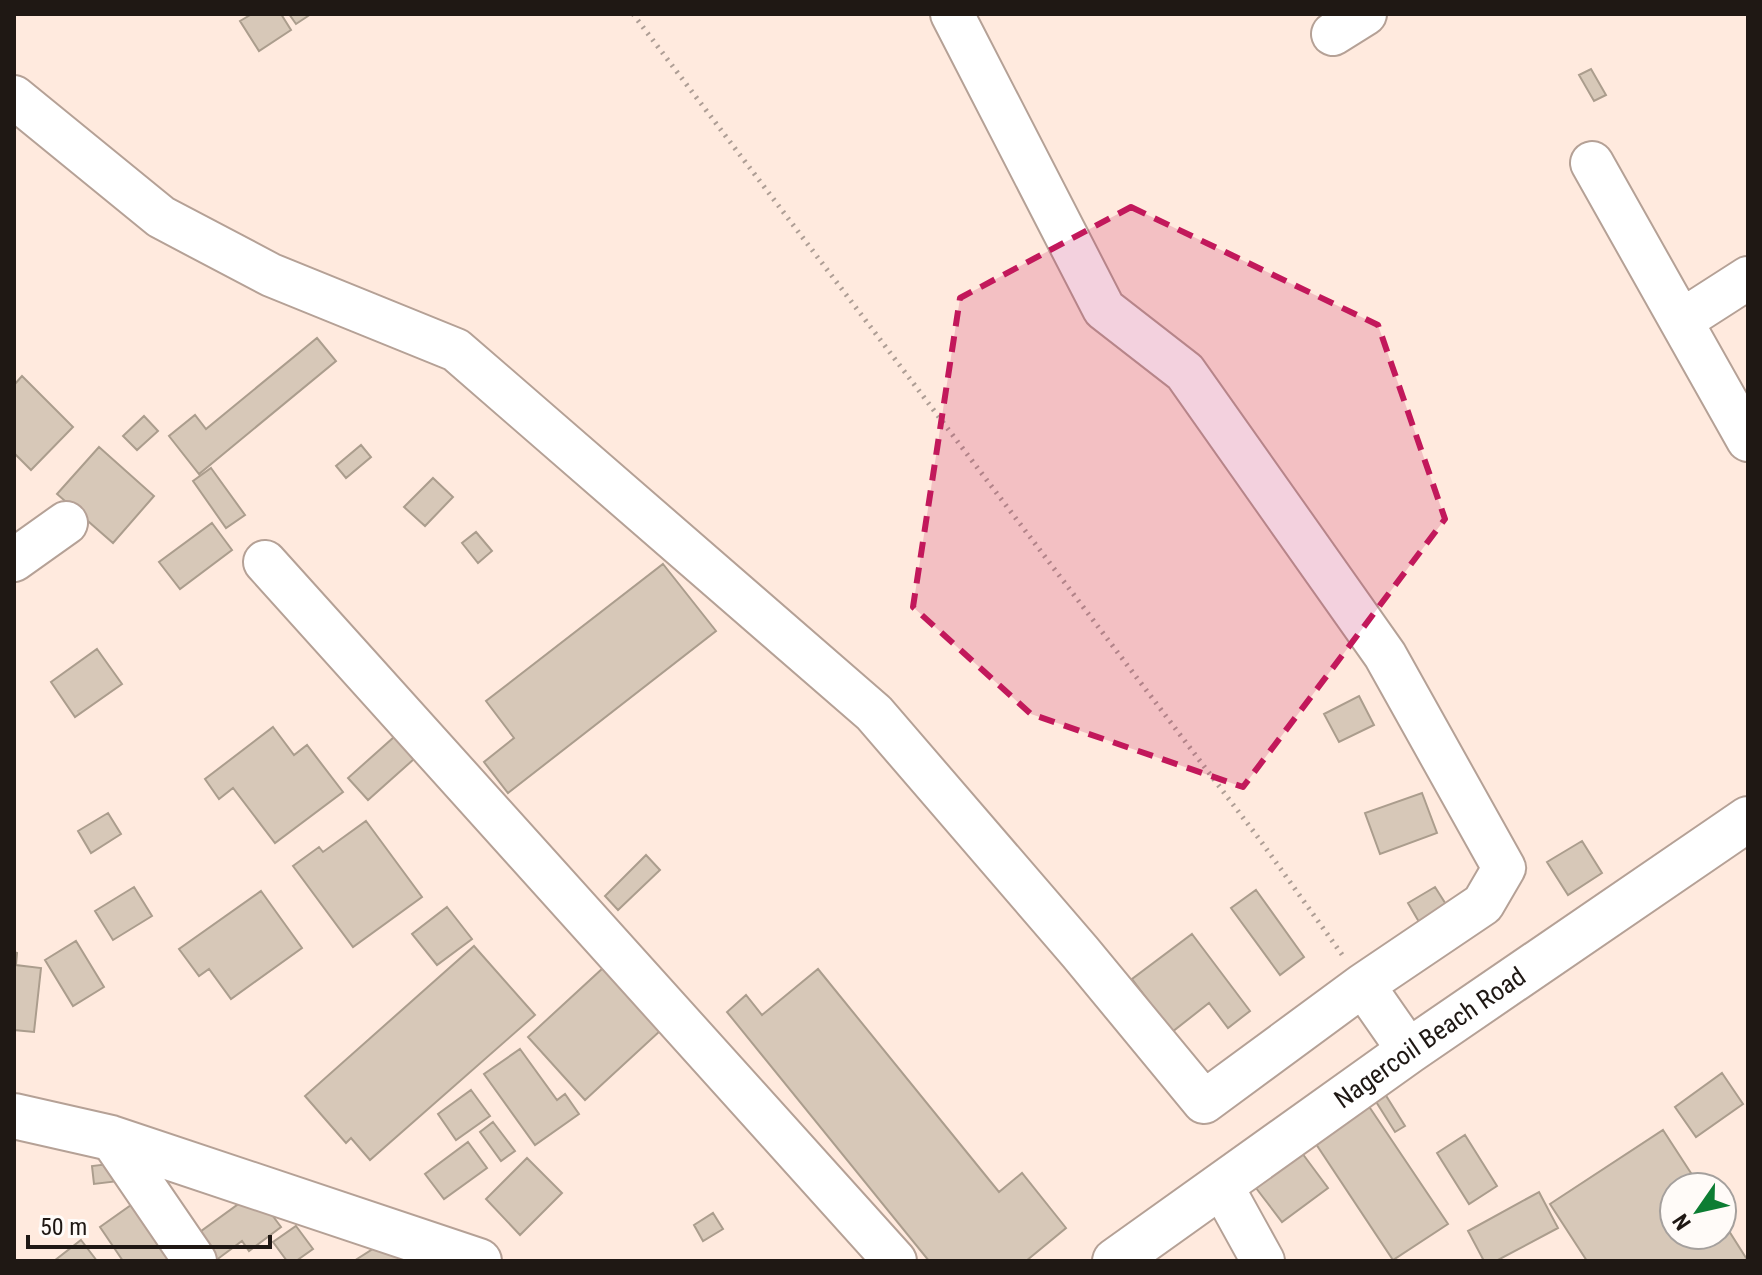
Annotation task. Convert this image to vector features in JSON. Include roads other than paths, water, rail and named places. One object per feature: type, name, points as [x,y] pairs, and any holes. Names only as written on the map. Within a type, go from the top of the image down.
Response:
[{"type":"main road","name":"Nagercoil Beach Road","points":[[1115,1261],[1409,1051],[1748,819]]},
{"type":"main road","points":[[14,1116],[111,1138],[479,1261]]},
{"type":"street","points":[[14,97],[161,217],[271,275],[456,350],[874,713],[1080,952],[1204,1102],[1363,985],[1483,904],[1504,868],[1385,655],[1185,372],[1104,309],[952,14]]},
{"type":"street","points":[[1592,163],[1748,440]]},
{"type":"street","points":[[1681,321],[1748,278]]},
{"type":"street","points":[[14,560],[66,523]]},
{"type":"street","points":[[265,562],[895,1261]]},
{"type":"street","points":[[1363,985],[1409,1051]]},
{"type":"street","points":[[111,1138],[195,1261]]},
{"type":"street","points":[[1221,1185],[1263,1261]]}]
